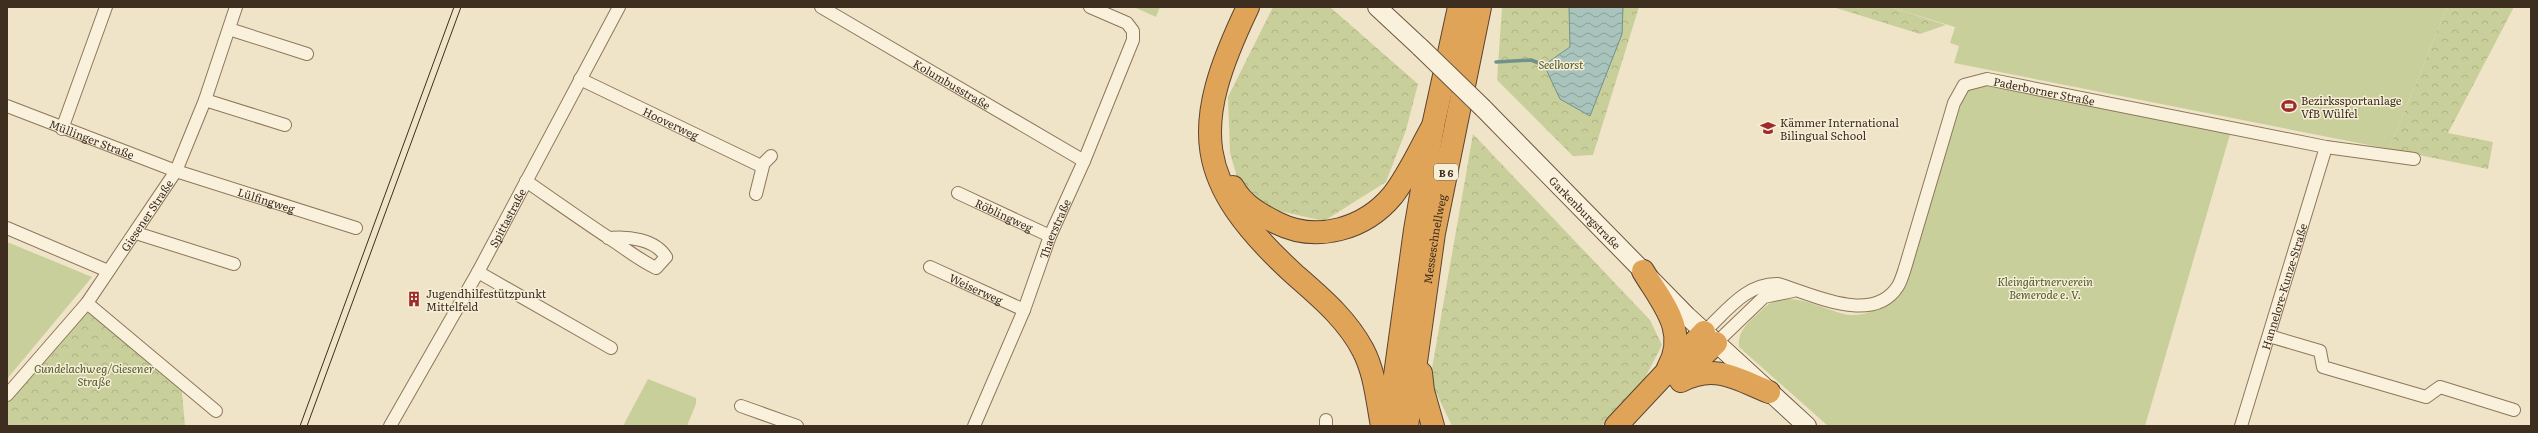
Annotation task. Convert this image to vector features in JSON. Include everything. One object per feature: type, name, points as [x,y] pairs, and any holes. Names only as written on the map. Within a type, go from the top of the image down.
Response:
[{"type":"highway","points":[[1248,7],[1226,54],[1213,94],[1210,116],[1212,159],[1219,180],[1232,206],[1260,241],[1328,303],[1346,324],[1363,350],[1374,379],[1382,426]]},
{"type":"highway","points":[[1258,7],[1244,31],[1224,78],[1217,115],[1217,138],[1227,177],[1236,193],[1259,214],[1302,232],[1321,233],[1341,229],[1361,221],[1392,196],[1404,179],[1433,126]]},
{"type":"highway","name":"Messeschnellweg","points":[[1388,426],[1415,230],[1433,126],[1458,7]]},
{"type":"highway","name":"Messeschnellweg","points":[[1407,426],[1418,339],[1436,226],[1480,7]]},
{"type":"highway","points":[[1643,271],[1670,317],[1676,337],[1673,359],[1664,384]]},
{"type":"highway","points":[[1627,426],[1664,384],[1710,338]]},
{"type":"highway","points":[[1418,339],[1423,391],[1433,426]]},
{"type":"highway","points":[[1616,426],[1664,384],[1710,371],[1727,374],[1769,392]]},
{"type":"main road","name":"Garkenburgstraße","points":[[1377,7],[1484,108],[1710,338],[1801,421]]},
{"type":"street","points":[[62,129],[106,7]]},
{"type":"street","name":"Giesener Straße","points":[[7,395],[87,303],[136,233],[176,171],[205,100],[236,7]]},
{"type":"street","name":"Spittastraße","points":[[390,426],[478,272],[619,7]]},
{"type":"street","name":"Kolumbusstraße","points":[[821,7],[1084,161]]},
{"type":"street","name":"Thaerstraße","points":[[974,426],[1024,310],[1050,236],[1084,161],[1133,40],[1133,31],[1127,24],[1090,7]]},
{"type":"street","points":[[228,29],[307,54]]},
{"type":"street","name":"Hooverweg","points":[[580,79],[763,166]]},
{"type":"street","name":"Paderborner Straße","points":[[1710,338],[1746,292],[1755,287],[1766,284],[1778,284],[1852,307],[1866,307],[1889,295],[1898,286],[1954,103],[1964,85],[1987,79],[2326,147],[2414,159]]},
{"type":"street","points":[[205,100],[285,125]]},
{"type":"street","name":"Müllinger Straße","points":[[7,106],[62,129],[176,171]]},
{"type":"street","name":"Hannelore-Kunze-Straße","points":[[2241,426],[2326,147]]},
{"type":"street","points":[[756,194],[763,166],[771,156]]},
{"type":"street","name":"Lülfingweg","points":[[176,171],[356,228]]},
{"type":"street","points":[[526,181],[608,238]]},
{"type":"street","name":"Röblingweg","points":[[958,193],[1050,236]]},
{"type":"street","points":[[7,228],[108,271]]},
{"type":"street","points":[[136,233],[234,264]]},
{"type":"street","name":"Weiserweg","points":[[930,267],[1024,310]]},
{"type":"street","points":[[478,272],[611,348]]},
{"type":"street","points":[[87,303],[216,410]]},
{"type":"street","points":[[2269,336],[2320,352],[2323,367],[2426,397],[2440,387],[2514,410]]},
{"type":"street","points":[[741,406],[796,426]]},
{"type":"green space","points":[[1134,7],[1160,7],[1156,17]]},
{"type":"green space","points":[[1273,7],[1330,7],[1418,84],[1406,130],[1386,182],[1324,221],[1265,208],[1237,177],[1230,153],[1228,97]]},
{"type":"green space","name":"Seelhorst","points":[[1502,7],[1639,7],[1593,155],[1573,156],[1497,80]]},
{"type":"green space","points":[[1833,7],[1890,7],[1946,25],[1920,34]]},
{"type":"green space","name":"Bezirkssportanlage VfB Wülfel","points":[[1890,7],[2447,7],[2389,149],[1954,63],[1959,46],[1950,43],[1955,27]]},
{"type":"green space","points":[[2447,7],[2514,7],[2448,133],[2493,142],[2488,169],[2389,149]]},
{"type":"green space","name":"Kleingärtnerverein Bemerode e. V.","points":[[1987,85],[2231,131],[2145,426],[1828,426],[1739,347],[1742,331],[1747,324],[1763,309],[1769,304],[1778,300],[1799,300],[1842,313],[1860,315],[1875,310],[1894,296],[1905,284],[1962,101],[1969,89]]},
{"type":"green space","points":[[1473,134],[1650,320],[1662,345],[1634,399],[1601,426],[1452,426],[1430,380]]},
{"type":"green space","points":[[7,242],[92,277],[7,379]]},
{"type":"green space","name":"Gundelachweg/Giesener Straße","points":[[87,303],[181,381],[185,426],[7,426],[7,395]]},
{"type":"green space","points":[[648,379],[696,398],[696,404],[687,426],[623,426]]},
{"type":"water","points":[[1569,7],[1623,7],[1622,34],[1590,116],[1560,99],[1544,65],[1570,47]]},
{"type":"waterway","points":[[1496,62],[1531,60],[1544,65]]},
{"type":"tram line","points":[[300,426],[454,7]]},
{"type":"tram line","points":[[307,426],[461,7]]},
{"type":"place","name":"Bezirkssportanlage VfB Wülfel","points":[[2289,106]]},
{"type":"place","name":"Kämmer International Bilingual School","points":[[1768,128]]},
{"type":"place","name":"Jugendhilfestützpunkt Mittelfeld","points":[[414,299]]}]
